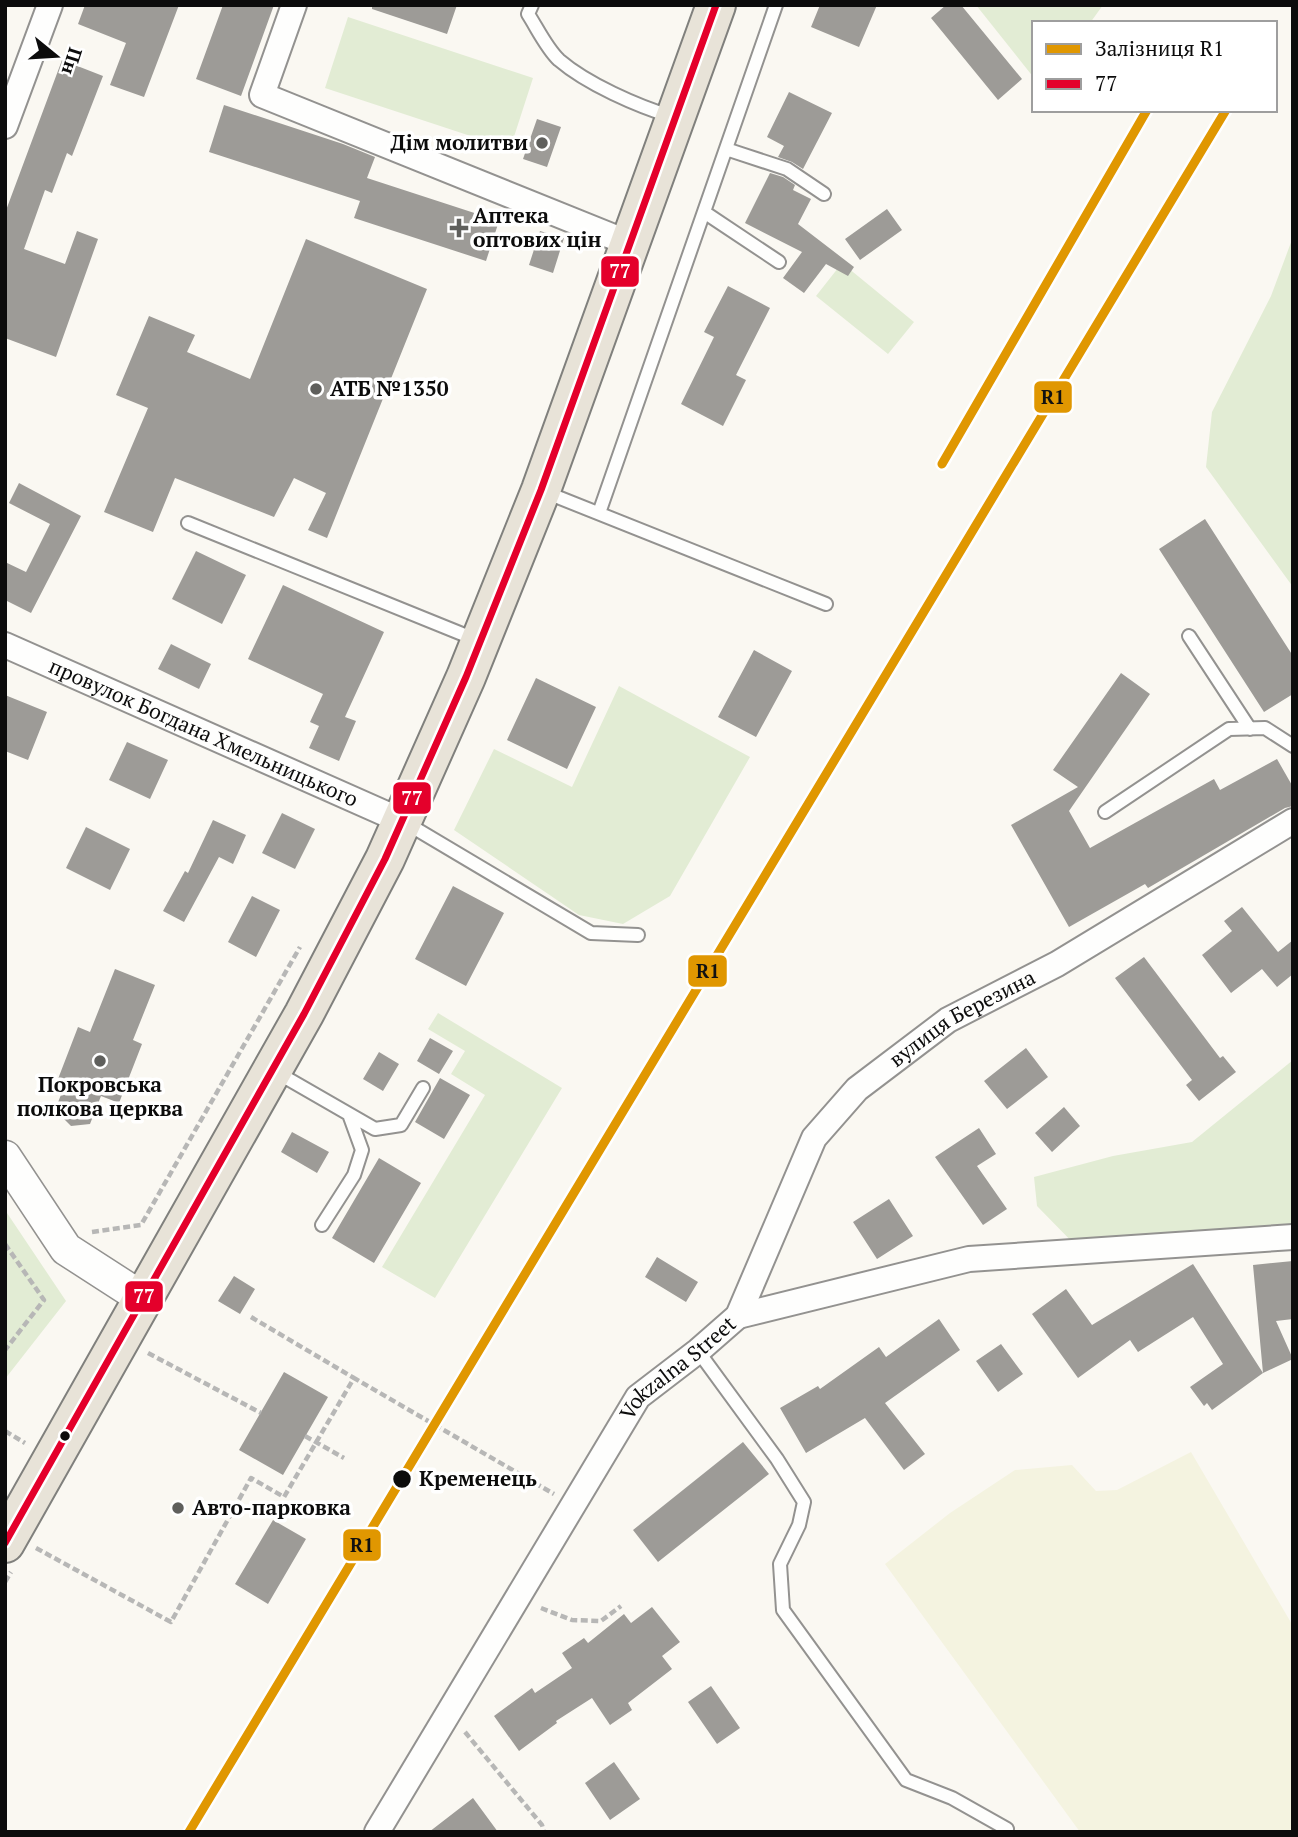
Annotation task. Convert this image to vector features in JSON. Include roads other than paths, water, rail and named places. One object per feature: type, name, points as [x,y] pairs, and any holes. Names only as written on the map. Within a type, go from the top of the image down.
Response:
[{"type":"highway","points":[[14,1522],[273,1070],[367,895],[402,821],[541,491],[716,5]]},
{"type":"street","points":[[5,126],[50,5]]},
{"type":"street","points":[[294,5],[262,95],[631,244]]},
{"type":"street","name":"провулок Богдана Хмельницького","points":[[5,645],[402,821]]},
{"type":"street","name":"вулиця Березина","points":[[738,1316],[814,1138],[857,1089],[948,1020],[1057,964],[1293,821]]},
{"type":"street","points":[[5,1157],[66,1250],[142,1298]]},
{"type":"street","name":"Vokzalna Street","points":[[377,1832],[638,1397],[738,1316],[969,1259],[1293,1237]]},
{"type":"lane","points":[[531,5],[528,14],[558,59],[608,90],[650,110],[676,118]]},
{"type":"lane","points":[[599,513],[776,5]]},
{"type":"lane","points":[[726,149],[788,169],[824,194]]},
{"type":"lane","points":[[704,212],[779,262]]},
{"type":"lane","points":[[541,491],[826,604]]},
{"type":"lane","points":[[188,523],[480,641]]},
{"type":"lane","points":[[1189,636],[1250,729]]},
{"type":"lane","points":[[1105,812],[1229,729],[1265,728],[1293,746]]},
{"type":"lane","points":[[402,821],[591,933],[638,935]]},
{"type":"lane","points":[[273,1070],[374,1129],[401,1125],[423,1088]]},
{"type":"lane","points":[[322,1225],[354,1175],[362,1150],[350,1117]]},
{"type":"lane","points":[[698,1351],[804,1502],[799,1525],[780,1564],[783,1611],[906,1780],[952,1798],[1007,1829]]},
{"type":"rail line","name":"R1","points":[[942,464],[1146,112]]},
{"type":"rail line","name":"R1","points":[[189,1832],[1225,112]]},
{"type":"place","name":"Дім молитви","points":[[542,143]]},
{"type":"place","name":"Аптека оптових цін","points":[[459,228]]},
{"type":"place","name":"АТБ №1350","points":[[316,389]]},
{"type":"place","name":"Покровська полкова церква","points":[[100,1061]]},
{"type":"place","name":"Кременець","points":[[402,1479]]},
{"type":"place","name":"Авто-парковка","points":[[178,1508]]}]
